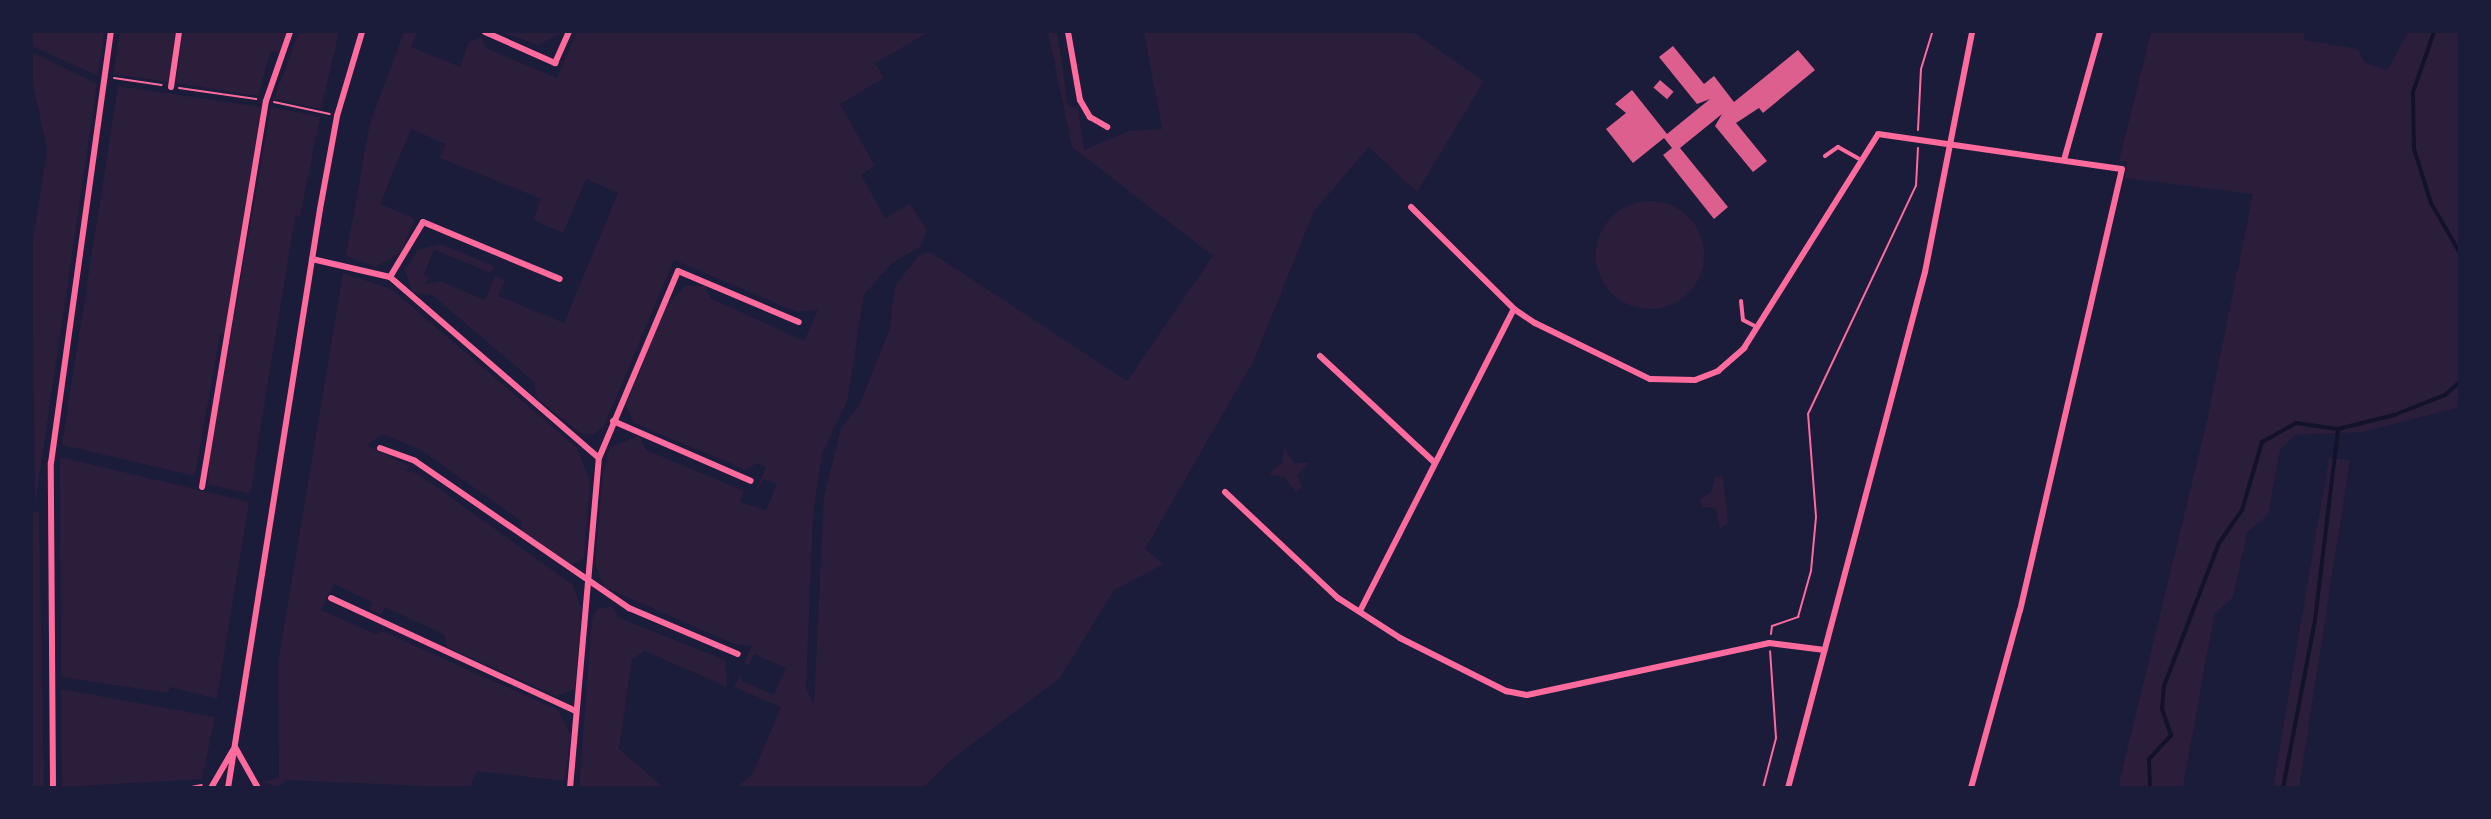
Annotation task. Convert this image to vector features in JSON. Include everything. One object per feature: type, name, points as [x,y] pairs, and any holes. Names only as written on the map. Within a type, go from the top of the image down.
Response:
[{"type":"street","points":[[53,788],[51,475],[111,32]]},
{"type":"street","points":[[171,87],[179,32]]},
{"type":"street","points":[[202,488],[266,101],[290,32]]},
{"type":"street","points":[[228,788],[337,116],[362,32]]},
{"type":"street","points":[[485,32],[555,63],[569,32]]},
{"type":"street","points":[[1068,32],[1080,100],[1090,117],[1107,127]]},
{"type":"street","points":[[1788,788],[1914,316],[1953,143],[1972,32]]},
{"type":"street","points":[[2064,160],[2100,32]]},
{"type":"street","points":[[1411,207],[1514,309],[1650,379],[1695,380],[1718,371],[1744,348],[1858,158],[1878,134],[1918,137],[2122,169],[2020,610],[1971,788]]},
{"type":"street","points":[[390,277],[423,222],[560,279]]},
{"type":"street","points":[[312,259],[390,277],[599,458]]},
{"type":"street","points":[[570,788],[586,582],[599,458],[678,271],[799,322]]},
{"type":"street","points":[[1360,611],[1514,309]]},
{"type":"street","points":[[1320,356],[1434,462]]},
{"type":"street","points":[[614,421],[751,482]]},
{"type":"street","points":[[380,448],[415,461],[586,582],[629,608],[738,654]]},
{"type":"street","points":[[1225,492],[1338,598],[1426,651],[1506,691],[1527,695],[1769,643],[1825,650]]},
{"type":"street","points":[[331,598],[575,711]]},
{"type":"street","points":[[209,788],[235,747]]},
{"type":"street","points":[[235,747],[260,788]]},
{"type":"lane","points":[[1825,156],[1838,147],[1858,158]]},
{"type":"lane","points":[[1741,301],[1738,308],[1743,320],[1757,327]]},
{"type":"path","points":[[1763,788],[1776,738],[1769,643],[1772,626],[1798,617],[1811,571],[1816,517],[1808,414],[1916,186],[1918,88],[1932,32]]},
{"type":"path","points":[[105,77],[266,101],[337,116]]},
{"type":"path","points":[[186,788],[209,788]]},
{"type":"path","points":[[260,788],[280,788]]},
{"type":"shaded area","points":[[32,32],[104,32],[98,76],[32,46]]},
{"type":"shaded area","points":[[120,32],[175,32],[168,82],[113,74]]},
{"type":"shaded area","points":[[183,32],[286,32],[279,52],[271,51],[258,96],[176,83]]},
{"type":"shaded area","points":[[299,32],[339,32],[321,109],[274,99]]},
{"type":"shaded area","points":[[404,32],[417,32],[411,47],[460,67],[469,42],[482,37],[486,48],[557,78],[577,32],[929,32],[875,63],[884,78],[840,104],[875,166],[861,175],[885,218],[910,204],[927,229],[921,246],[891,264],[864,295],[847,402],[822,453],[813,516],[806,688],[814,706],[824,496],[841,428],[860,404],[890,328],[895,286],[919,255],[930,252],[1127,381],[1213,256],[1072,147],[1048,32],[1057,32],[1068,105],[1078,110],[1084,150],[1129,131],[1162,129],[1144,32],[1413,32],[1484,81],[1417,192],[1369,147],[1314,211],[1254,360],[1145,549],[1164,564],[1114,590],[1060,678],[953,758],[924,787],[737,787],[752,775],[781,707],[734,687],[741,672],[742,681],[774,695],[786,668],[754,654],[749,665],[744,663],[752,646],[734,644],[604,587],[595,564],[603,474],[610,447],[639,436],[646,450],[744,491],[740,502],[766,510],[777,484],[764,479],[755,493],[766,467],[757,463],[746,470],[634,423],[626,405],[666,306],[685,286],[705,286],[710,298],[804,341],[818,310],[797,312],[674,260],[604,426],[593,435],[580,433],[537,398],[534,382],[432,295],[413,293],[405,271],[417,250],[440,244],[494,266],[491,273],[434,250],[424,274],[429,277],[426,284],[440,281],[485,300],[495,276],[505,280],[498,296],[564,323],[618,193],[586,179],[563,233],[533,220],[541,199],[440,158],[446,144],[411,129],[380,204],[415,219],[401,252],[376,267],[346,256],[370,123]]},
{"type":"shaded area","points":[[502,32],[564,32],[538,45]]},
{"type":"shaded area","points":[[2151,32],[2305,32],[2304,40],[2358,49],[2364,62],[2387,71],[2408,32],[2459,32],[2460,407],[2362,432],[2295,435],[2280,450],[2268,515],[2247,532],[2233,597],[2214,615],[2183,787],[2118,788],[2207,421],[2253,194],[2125,178],[2127,162],[2119,161]]},
{"type":"shaded area","points":[[32,52],[97,84],[35,506],[32,247],[47,149],[32,81]]},
{"type":"shaded area","points":[[118,86],[261,107],[225,333],[220,333],[195,476],[62,445]]},
{"type":"shaded area","points":[[271,107],[320,117],[300,216],[295,216],[250,494],[208,484],[209,460]]},
{"type":"shaded area","points":[[1650,201],[1671,205],[1688,217],[1700,234],[1704,255],[1700,276],[1688,293],[1671,305],[1650,309],[1629,305],[1612,293],[1600,276],[1596,255],[1600,234],[1612,217],[1629,205]]},
{"type":"shaded area","points":[[343,273],[391,289],[577,448],[590,481],[584,558],[574,564],[563,564],[522,533],[521,521],[421,450],[382,434],[367,445],[409,466],[406,471],[417,473],[573,585],[581,608],[575,689],[556,696],[447,647],[445,635],[385,607],[381,615],[370,609],[372,602],[334,584],[321,610],[376,634],[382,631],[558,710],[571,736],[564,781],[477,771],[470,788],[285,780],[280,787],[260,782],[279,778],[278,663]]},
{"type":"shaded area","points":[[1284,447],[1294,463],[1309,463],[1297,475],[1302,487],[1296,492],[1284,477],[1269,474],[1282,463]]},
{"type":"shaded area","points":[[60,457],[249,502],[217,699],[170,687],[168,693],[61,677]]},
{"type":"shaded area","points":[[2329,458],[2350,460],[2299,787],[2273,787]]},
{"type":"shaded area","points":[[1723,476],[1728,523],[1720,529],[1716,508],[1703,507],[1699,500],[1711,492],[1715,477]]},
{"type":"shaded area","points":[[32,512],[39,512],[44,788],[32,787]]},
{"type":"shaded area","points":[[612,606],[619,618],[725,660],[727,687],[645,651],[632,659],[619,749],[663,787],[579,787],[592,619],[597,609]]},
{"type":"shaded area","points":[[61,689],[215,717],[202,779],[62,787]]},
{"type":"building","points":[[1673,46],[1704,84],[1714,76],[1734,102],[1798,50],[1815,70],[1763,113],[1759,108],[1736,123],[1767,161],[1753,172],[1715,126],[1722,114],[1680,148],[1728,207],[1714,219],[1663,155],[1672,148],[1664,138],[1633,163],[1606,129],[1626,113],[1615,104],[1632,90],[1667,134],[1710,99],[1697,104],[1659,57]]},
{"type":"building","points":[[1660,80],[1674,92],[1667,99],[1653,88]]},
{"type":"waterway","points":[[2434,32],[2413,92],[2414,149],[2431,203],[2460,253]]},
{"type":"waterway","points":[[2150,788],[2149,759],[2171,735],[2162,709],[2164,686],[2219,543],[2242,510],[2262,442],[2296,423],[2338,429],[2394,415],[2445,395],[2460,382]]},
{"type":"waterway","points":[[2283,788],[2315,620],[2338,429]]}]
